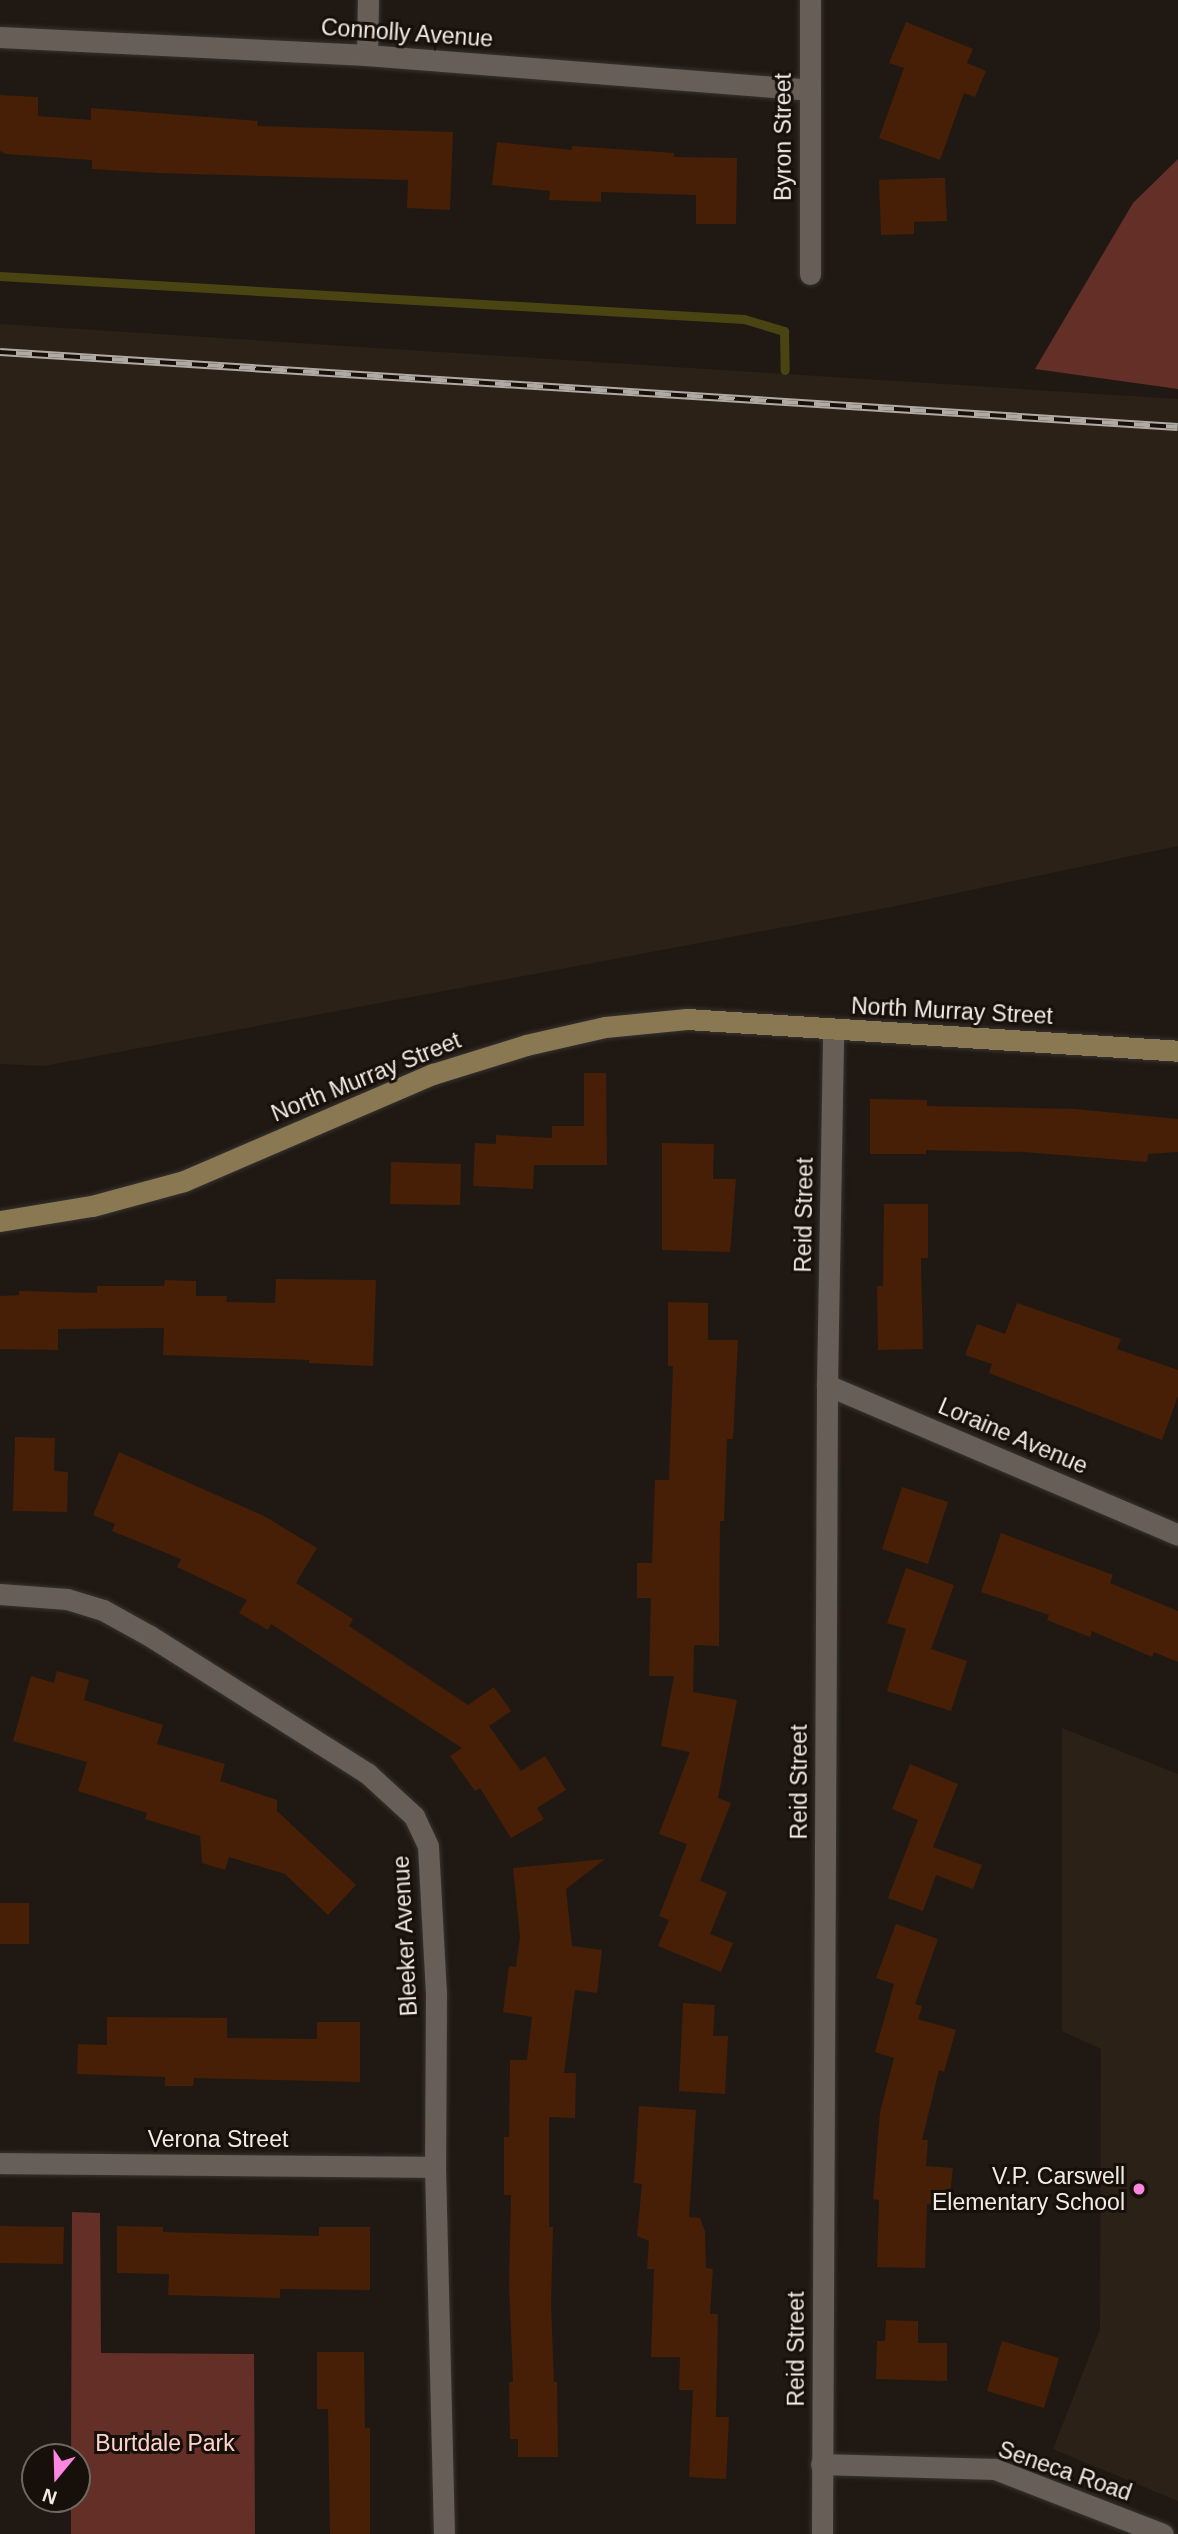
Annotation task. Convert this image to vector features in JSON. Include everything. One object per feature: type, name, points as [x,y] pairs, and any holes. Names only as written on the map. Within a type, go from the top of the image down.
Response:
[{"type":"street","points":[[367,55],[368,0]]},
{"type":"street","name":"Byron Street","points":[[810,0],[810,274]]},
{"type":"street","name":"Connolly Avenue","points":[[0,37],[367,55],[810,90]]},
{"type":"street","name":"North Murray Street","points":[[0,1221],[92,1206],[184,1181],[433,1074],[526,1045],[605,1027],[687,1019],[1178,1051]]},
{"type":"street","name":"Reid Street","points":[[822,2534],[827,1385],[833,1030]]},
{"type":"street","name":"Loraine Avenue","points":[[827,1385],[1178,1535]]},
{"type":"street","name":"Bleeker Avenue","points":[[0,1594],[67,1599],[103,1610],[150,1636],[367,1773],[414,1816],[428,1846],[430,1874],[437,2075],[435,2167],[444,2534]]},
{"type":"street","name":"Verona Street","points":[[0,2163],[435,2167]]},
{"type":"street","name":"Seneca Road","points":[[821,2464],[995,2469],[1163,2534]]},
{"type":"shaded area","points":[[0,324],[1178,399],[1178,846],[891,907],[44,1066],[0,1064]]},
{"type":"shaded area","name":"V.P. Carswell Elementary School","points":[[1062,1728],[1178,1774],[1178,2501],[1053,2449],[1100,2329],[1101,2049],[1062,2031]]},
{"type":"green space","points":[[1178,159],[1178,389],[1035,369],[1133,203]]},
{"type":"green space","name":"Burtdale Park","points":[[72,2212],[100,2213],[101,2353],[254,2354],[255,2534],[71,2534],[71,2513],[91,2513],[91,2443],[71,2443]]},
{"type":"building","points":[[906,22],[973,49],[967,63],[986,71],[975,97],[964,93],[940,160],[879,138],[904,68],[889,63]]},
{"type":"building","points":[[0,95],[38,97],[38,116],[91,120],[91,108],[258,121],[257,126],[453,132],[450,210],[407,208],[408,180],[92,169],[92,160],[6,154],[0,151]]},
{"type":"building","points":[[497,142],[572,150],[572,146],[674,153],[674,157],[737,158],[736,224],[696,224],[696,195],[601,192],[601,202],[549,200],[550,191],[492,185]]},
{"type":"building","points":[[945,178],[947,221],[914,222],[914,234],[881,235],[879,180]]},
{"type":"building","points":[[584,1073],[606,1073],[607,1165],[534,1165],[533,1189],[473,1186],[475,1143],[496,1144],[496,1135],[552,1138],[552,1126],[584,1126]]},
{"type":"building","points":[[870,1099],[927,1100],[927,1106],[1075,1109],[1178,1119],[1178,1152],[1148,1154],[1147,1162],[1024,1152],[926,1150],[926,1154],[870,1154]]},
{"type":"building","points":[[662,1143],[714,1144],[713,1179],[736,1179],[730,1252],[662,1250]]},
{"type":"building","points":[[391,1162],[461,1164],[460,1205],[390,1204]]},
{"type":"building","points":[[884,1204],[928,1204],[928,1258],[921,1258],[923,1349],[878,1350],[877,1286],[883,1286]]},
{"type":"building","points":[[276,1279],[376,1280],[373,1366],[309,1363],[309,1360],[163,1355],[164,1328],[58,1329],[58,1350],[0,1349],[0,1296],[19,1295],[19,1291],[97,1293],[97,1286],[164,1286],[165,1280],[196,1281],[196,1296],[227,1296],[226,1302],[275,1303]]},
{"type":"building","points":[[668,1302],[708,1303],[708,1340],[738,1340],[733,1439],[727,1439],[724,1521],[720,1521],[719,1646],[694,1645],[693,1692],[737,1700],[718,1798],[731,1803],[700,1881],[727,1892],[710,1934],[733,1943],[721,1972],[658,1946],[669,1920],[659,1916],[687,1844],[659,1834],[690,1752],[661,1746],[674,1676],[649,1676],[651,1598],[637,1598],[637,1563],[652,1563],[655,1480],[669,1480],[673,1366],[668,1366]]},
{"type":"building","points":[[1017,1303],[1121,1339],[1117,1349],[1178,1370],[1178,1396],[1162,1440],[989,1373],[992,1364],[965,1355],[977,1324],[1005,1334]]},
{"type":"building","points":[[15,1437],[55,1438],[54,1471],[68,1472],[67,1512],[13,1511]]},
{"type":"building","points":[[119,1452],[264,1516],[317,1548],[296,1583],[353,1619],[349,1626],[468,1705],[494,1687],[511,1711],[489,1726],[521,1771],[545,1756],[566,1790],[537,1808],[544,1819],[511,1838],[480,1788],[475,1791],[450,1756],[462,1748],[271,1624],[268,1630],[239,1613],[247,1600],[177,1567],[181,1559],[112,1531],[115,1524],[93,1515]]},
{"type":"building","points":[[902,1487],[948,1502],[928,1564],[882,1549]]},
{"type":"building","points":[[1001,1533],[1113,1575],[1110,1583],[1178,1611],[1178,1662],[1154,1652],[1152,1657],[1092,1631],[1090,1637],[1047,1620],[1049,1615],[981,1592]]},
{"type":"building","points":[[906,1568],[954,1585],[931,1649],[967,1661],[951,1711],[887,1691],[906,1629],[887,1623]]},
{"type":"building","points":[[57,1671],[89,1680],[84,1700],[163,1725],[157,1744],[225,1764],[220,1781],[277,1800],[277,1811],[356,1885],[328,1915],[285,1874],[229,1857],[225,1870],[202,1863],[200,1836],[145,1819],[147,1813],[78,1791],[87,1762],[13,1741],[31,1676],[54,1683]]},
{"type":"building","points":[[910,1764],[958,1784],[933,1847],[982,1865],[973,1889],[936,1875],[923,1911],[888,1898],[918,1820],[892,1809]]},
{"type":"building","points":[[605,1859],[566,1889],[572,1946],[602,1950],[597,1993],[575,1990],[564,2073],[576,2073],[575,2118],[549,2117],[549,2227],[553,2227],[551,2305],[554,2382],[557,2382],[558,2457],[518,2457],[518,2439],[510,2439],[509,2382],[513,2382],[509,2282],[511,2195],[504,2195],[504,2137],[509,2137],[510,2060],[527,2060],[532,2017],[503,2012],[509,1966],[516,1967],[520,1936],[513,1868]]},
{"type":"building","points":[[0,1903],[29,1903],[29,1944],[0,1944]]},
{"type":"building","points":[[896,1924],[938,1939],[915,2004],[922,2006],[918,2019],[956,2030],[944,2072],[939,2070],[922,2140],[928,2140],[926,2166],[953,2168],[949,2205],[927,2204],[925,2268],[877,2267],[879,2200],[873,2199],[880,2112],[894,2058],[875,2052],[894,1984],[876,1978]]},
{"type":"building","points":[[683,2003],[715,2005],[713,2036],[728,2036],[725,2094],[679,2091]]},
{"type":"building","points":[[107,2017],[227,2018],[227,2038],[317,2039],[317,2022],[360,2022],[360,2082],[194,2078],[193,2086],[165,2086],[165,2077],[77,2074],[78,2044],[107,2045]]},
{"type":"building","points":[[639,2106],[696,2110],[689,2217],[700,2218],[705,2231],[706,2268],[713,2269],[710,2314],[718,2314],[716,2417],[729,2417],[726,2479],[689,2477],[693,2390],[679,2390],[680,2357],[651,2357],[654,2269],[647,2269],[649,2241],[637,2236],[642,2184],[634,2183]]},
{"type":"building","points":[[0,2226],[64,2227],[63,2264],[0,2263]]},
{"type":"building","points":[[117,2226],[163,2227],[163,2232],[319,2236],[319,2227],[370,2227],[370,2290],[280,2289],[280,2298],[168,2295],[169,2274],[117,2273]]},
{"type":"building","points":[[886,2320],[918,2321],[918,2343],[947,2343],[947,2381],[876,2379],[877,2341],[885,2341]]},
{"type":"building","points":[[1002,2341],[1059,2358],[1044,2408],[987,2391]]},
{"type":"building","points":[[317,2352],[364,2352],[365,2428],[370,2428],[370,2534],[330,2534],[328,2409],[317,2409]]},
{"type":"waterway","points":[[0,276],[744,319],[784,331],[785,370]]},
{"type":"railway","points":[[0,352],[1178,427]]},
{"type":"place","name":"V.P. Carswell Elementary School","points":[[1139,2189]]}]
